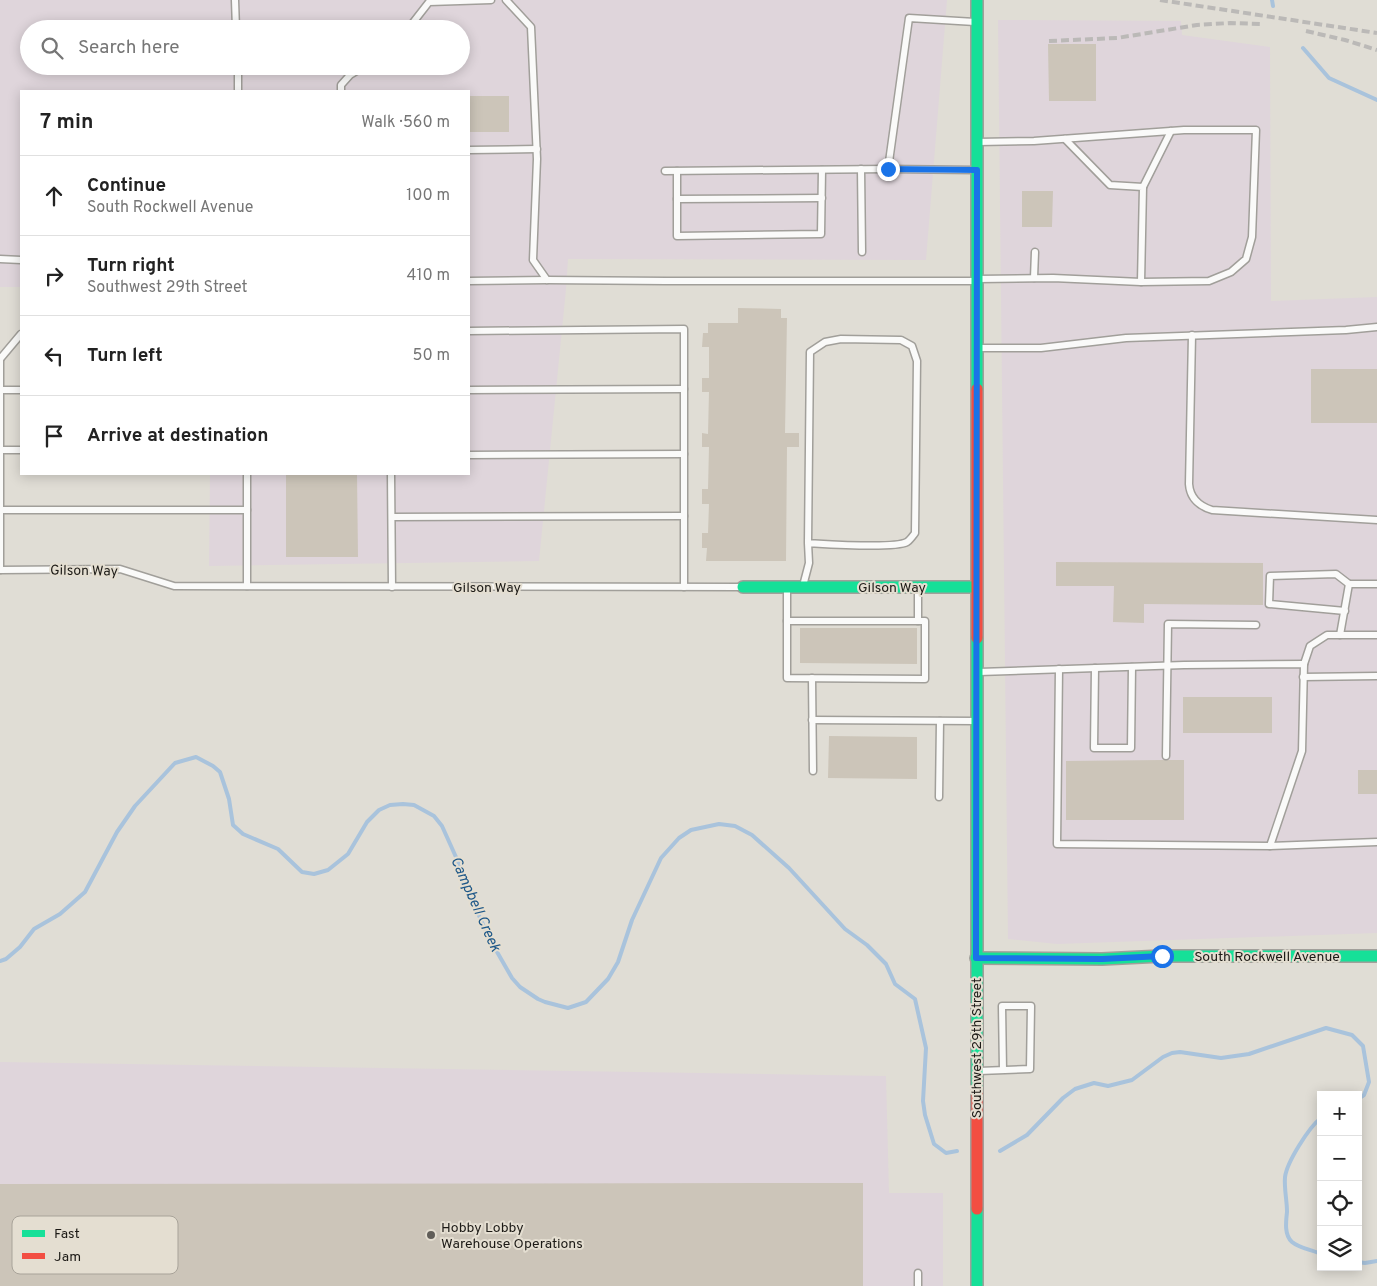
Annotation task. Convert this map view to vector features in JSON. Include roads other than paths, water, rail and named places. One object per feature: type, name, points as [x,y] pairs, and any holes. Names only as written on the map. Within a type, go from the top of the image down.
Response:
[{"type":"street","name":"Southwest 29th Street","points":[[977,0],[977,1286]]},
{"type":"street","name":"Gilson Way","points":[[744,587],[976,587]]},
{"type":"street","name":"South Rockwell Avenue","points":[[976,958],[1102,959],[1162,956],[1377,956]]},
{"type":"lane","points":[[235,0],[236,20]]},
{"type":"lane","points":[[415,20],[429,2],[491,0]]},
{"type":"lane","points":[[506,0],[531,26],[536,149],[533,260],[547,280]]},
{"type":"lane","points":[[888,169],[909,18],[977,22]]},
{"type":"lane","points":[[238,75],[238,90]]},
{"type":"lane","points":[[341,90],[341,85],[350,75]]},
{"type":"lane","points":[[470,281],[977,280],[1034,278],[1141,282],[1209,281],[1231,272],[1246,259],[1252,237],[1256,130],[1171,130],[1065,139],[977,142]]},
{"type":"lane","points":[[1141,282],[1143,187],[1171,130]]},
{"type":"lane","points":[[1065,139],[1110,185],[1143,187]]},
{"type":"lane","points":[[470,150],[536,149]]},
{"type":"lane","points":[[861,169],[862,252]]},
{"type":"lane","points":[[677,171],[677,236],[821,234],[822,170]]},
{"type":"lane","points":[[665,171],[977,170]]},
{"type":"lane","points":[[677,199],[822,198]]},
{"type":"lane","points":[[1034,278],[1035,252]]},
{"type":"lane","points":[[0,259],[20,260]]},
{"type":"lane","points":[[977,348],[1042,348],[1126,338],[1346,330],[1377,327]]},
{"type":"lane","points":[[470,330],[684,329],[684,587]]},
{"type":"lane","points":[[0,570],[0,359],[20,335]]},
{"type":"lane","points":[[1192,335],[1189,484],[1197,503],[1203,508],[1212,510],[1377,520]]},
{"type":"lane","points":[[803,587],[808,563],[808,543],[810,352],[824,342],[841,339],[901,340],[912,346],[917,361],[915,534],[909,541],[894,544],[808,543]]},
{"type":"lane","points":[[470,390],[684,389]]},
{"type":"lane","points":[[0,390],[20,390]]},
{"type":"lane","points":[[0,450],[20,450]]},
{"type":"lane","points":[[470,454],[684,454]]},
{"type":"lane","points":[[246,475],[247,586]]},
{"type":"lane","points":[[391,475],[392,586]]},
{"type":"lane","points":[[0,510],[247,510]]},
{"type":"lane","points":[[392,517],[684,516]]},
{"type":"lane","name":"Gilson Way","points":[[0,570],[120,569],[174,586],[744,587]]},
{"type":"lane","points":[[1345,611],[1270,604],[1270,576],[1336,574],[1350,584],[1377,584]]},
{"type":"lane","points":[[1340,635],[1350,584]]},
{"type":"lane","points":[[787,587],[787,621],[787,678],[925,679],[925,622],[787,621]]},
{"type":"lane","points":[[918,587],[918,622]]},
{"type":"lane","points":[[1166,756],[1168,624],[1256,625]]},
{"type":"lane","points":[[1270,846],[1302,751],[1303,677],[1304,664],[1310,646],[1327,635],[1377,635]]},
{"type":"lane","points":[[976,672],[1304,664]]},
{"type":"lane","points":[[1095,668],[1094,748],[1131,748],[1132,667]]},
{"type":"lane","points":[[1059,669],[1057,844],[1270,846],[1377,842]]},
{"type":"lane","points":[[1303,677],[1377,676]]},
{"type":"lane","points":[[812,678],[813,770]]},
{"type":"lane","points":[[812,720],[976,721]]},
{"type":"lane","points":[[939,797],[940,721]]},
{"type":"lane","points":[[976,1071],[1003,1070],[1030,1069],[1031,1006],[1002,1006],[1003,1070]]},
{"type":"lane","points":[[918,1273],[918,1286]]},
{"type":"waterway","points":[[1272,0],[1273,6]]},
{"type":"waterway","points":[[1303,48],[1329,78],[1377,100]]},
{"type":"waterway","name":"Campbell Creek","points":[[0,961],[6,959],[20,947],[34,929],[60,914],[85,892],[117,832],[135,806],[175,763],[196,757],[220,772],[229,799],[233,825],[243,834],[278,849],[302,872],[314,874],[328,870],[348,854],[367,822],[379,810],[390,805],[414,805],[434,816],[442,826],[469,886],[477,911],[489,938],[512,978],[520,987],[538,999],[568,1008],[586,1002],[608,979],[618,962],[632,920],[661,858],[679,838],[691,830],[719,824],[735,826],[752,835],[789,868],[845,929],[867,945],[886,964],[895,984],[915,999],[926,1048],[923,1101],[925,1115],[934,1144],[946,1153],[957,1151]]},
{"type":"waterway","name":"Campbell Creek","points":[[1000,1151],[1027,1135],[1063,1098],[1075,1089],[1094,1083],[1108,1086],[1132,1080],[1163,1057],[1172,1053],[1180,1052],[1221,1058],[1249,1054],[1326,1028],[1352,1035],[1363,1046],[1369,1082],[1362,1096]]},
{"type":"waterway","name":"Campbell Creek","points":[[1317,1122],[1294,1154],[1285,1177],[1286,1228],[1289,1239],[1295,1244],[1317,1253]]},
{"type":"waterway","name":"Campbell Creek","points":[[1362,1263],[1377,1261]]},
{"type":"railway","points":[[1160,0],[1377,33]]},
{"type":"railway","points":[[1049,41],[1117,38],[1197,25],[1261,24]]},
{"type":"railway","points":[[1306,31],[1377,50]]},
{"type":"place","name":"Hobby Lobby Warehouse Operations","points":[[431,1235]]}]
